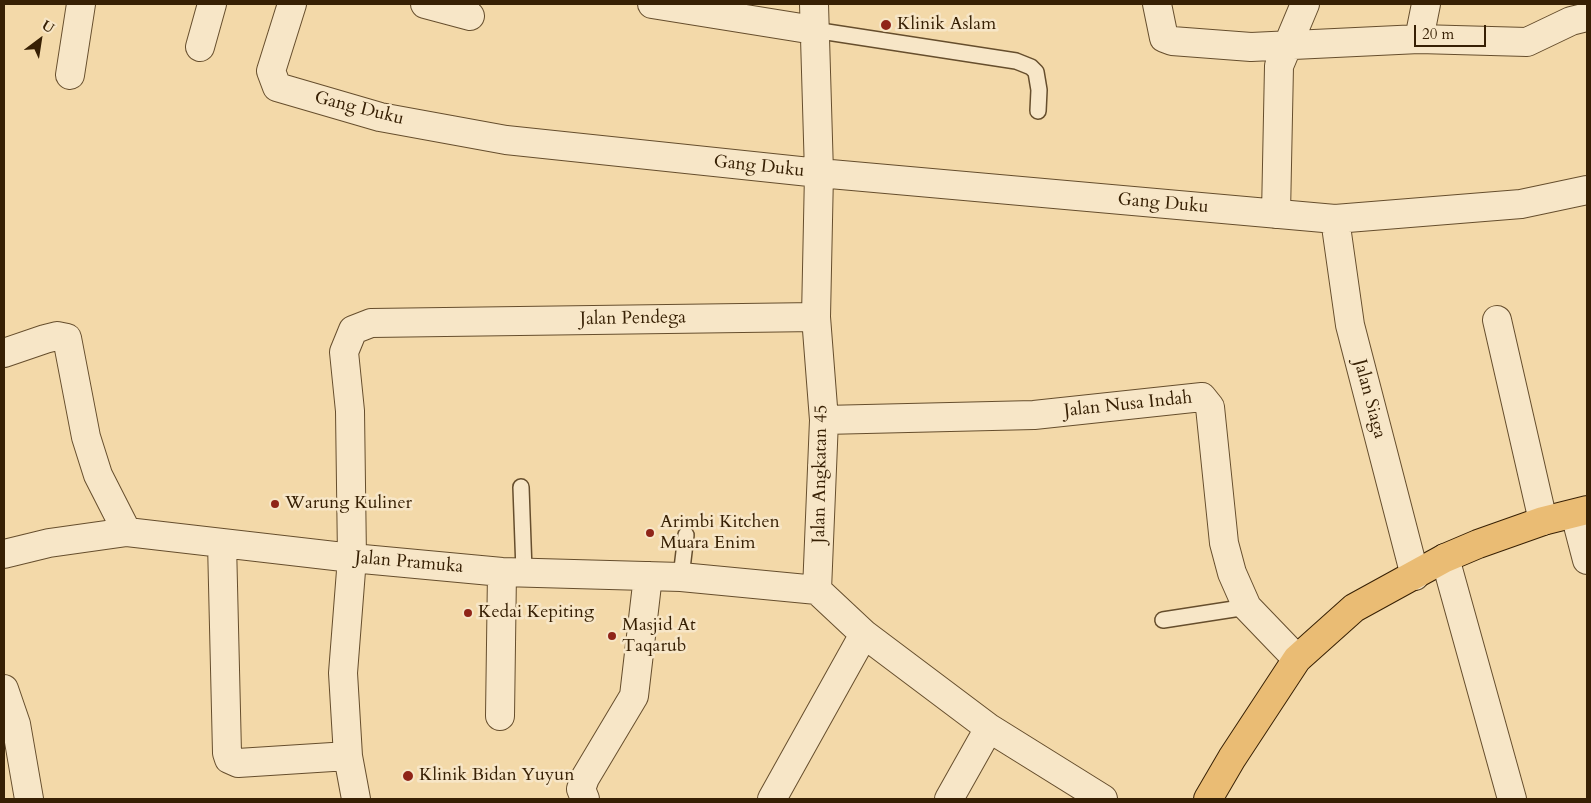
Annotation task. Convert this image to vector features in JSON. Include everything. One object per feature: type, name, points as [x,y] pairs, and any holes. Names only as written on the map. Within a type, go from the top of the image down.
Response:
[{"type":"highway","points":[[1208,799],[1232,758],[1297,658],[1354,608],[1445,558],[1543,521],[1581,512]]},
{"type":"street","points":[[70,75],[81,4]]},
{"type":"street","points":[[200,47],[212,4]]},
{"type":"street","name":"Gang Duku","points":[[292,4],[271,71],[277,87],[380,117],[506,140],[819,174],[1334,219],[1520,204],[1587,190]]},
{"type":"street","points":[[425,4],[470,16]]},
{"type":"street","points":[[652,4],[814,17]]},
{"type":"street","points":[[1276,214],[1280,66],[1305,4]]},
{"type":"street","points":[[1419,39],[1426,4]]},
{"type":"street","points":[[1159,16],[1164,38],[1172,41],[1250,47],[1288,47],[1419,39],[1527,42],[1570,21],[1587,17]]},
{"type":"street","name":"Jalan Angkatan 45","points":[[814,17],[819,174],[816,318],[824,420],[818,590]]},
{"type":"street","name":"Jalan Siaga","points":[[1334,219],[1350,325],[1415,576]]},
{"type":"street","name":"Jalan Pendega","points":[[356,799],[348,756],[343,673],[352,558],[350,411],[344,352],[353,330],[371,323],[816,318]]},
{"type":"street","points":[[1497,320],[1543,521]]},
{"type":"street","points":[[4,353],[57,336],[66,338],[86,437],[98,476],[127,532]]},
{"type":"street","name":"Jalan Nusa Indah","points":[[824,420],[1034,415],[1202,397],[1210,407],[1224,543],[1232,573],[1247,607],[1297,658]]},
{"type":"street","points":[[1581,512],[1587,560]]},
{"type":"street","name":"Jalan Pramuka","points":[[4,554],[49,543],[127,532],[352,558],[513,572],[681,577],[818,590]]},
{"type":"street","points":[[222,543],[227,753],[229,758],[238,763],[348,756]]},
{"type":"street","points":[[1445,558],[1512,799]]},
{"type":"street","points":[[500,716],[513,572]]},
{"type":"street","points":[[585,799],[581,789],[585,778],[634,696],[648,576]]},
{"type":"street","points":[[818,590],[864,634],[989,728],[1102,799]]},
{"type":"street","points":[[772,799],[864,634]]},
{"type":"street","points":[[4,689],[16,724],[29,799]]},
{"type":"street","points":[[949,799],[989,728]]},
{"type":"lane","points":[[814,17],[1016,61],[1031,67],[1036,72],[1039,90],[1038,111]]},
{"type":"lane","points":[[513,572],[520,487]]},
{"type":"lane","points":[[681,577],[686,536]]},
{"type":"lane","points":[[1163,620],[1247,607]]},
{"type":"place","name":"Klinik Aslam","points":[[886,25]]},
{"type":"place","name":"Warung Kuliner","points":[[275,504]]},
{"type":"place","name":"Arimbi Kitchen Muara Enim","points":[[650,533]]},
{"type":"place","name":"Kedai Kepiting","points":[[468,613]]},
{"type":"place","name":"Masjid At Taqarub","points":[[612,636]]},
{"type":"place","name":"Klinik Bidan Yuyun","points":[[408,776]]}]
